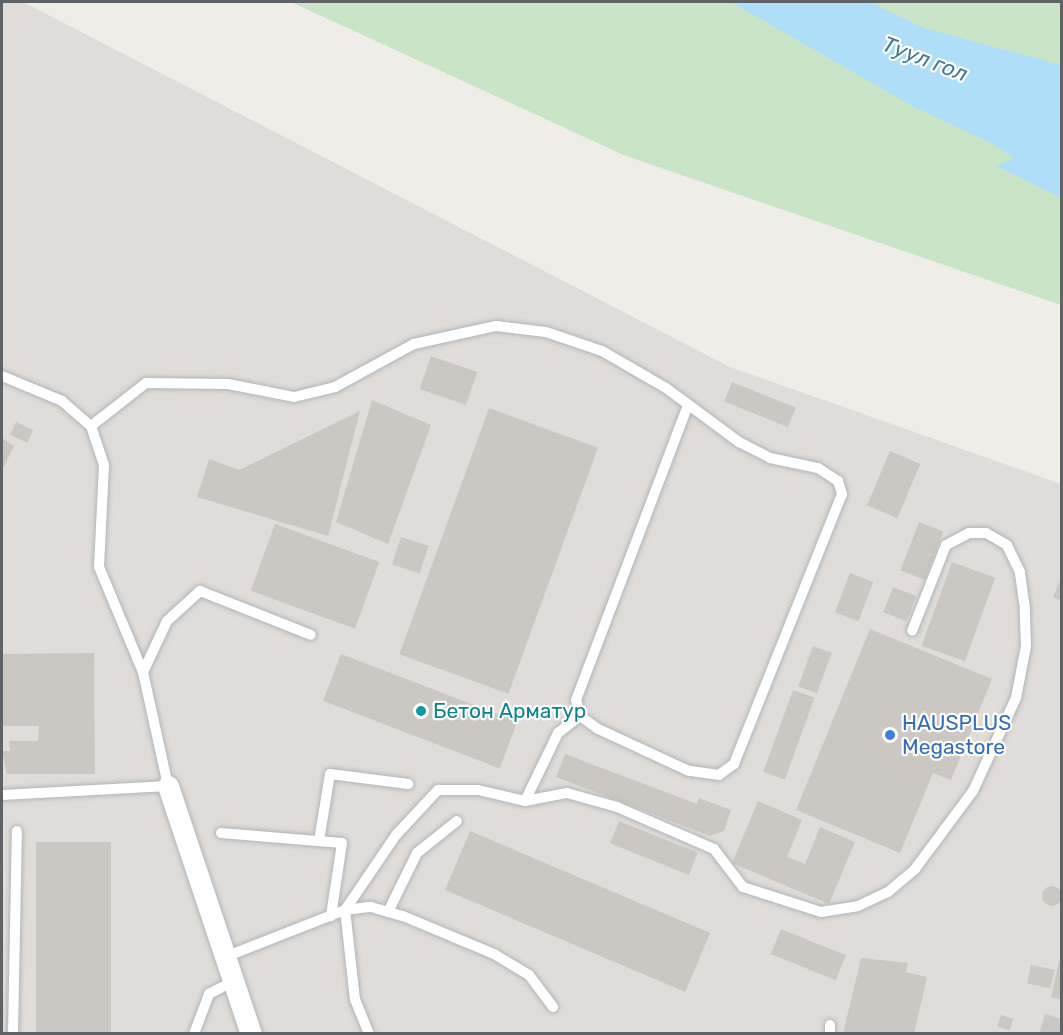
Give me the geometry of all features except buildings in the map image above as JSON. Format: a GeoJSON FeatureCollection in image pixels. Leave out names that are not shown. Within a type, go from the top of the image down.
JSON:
{"type":"FeatureCollection","features":[{"type":"Feature","properties":{"kind":"street"},"geometry":{"type":"LineString","coordinates":[[168,786],[250,1034]]}},
{"type":"Feature","properties":{"kind":"lane"},"geometry":{"type":"LineString","coordinates":[[91,426],[146,383],[228,384],[294,397],[335,387],[414,344],[496,326],[546,332],[602,351],[688,405],[739,442],[770,458],[818,468],[838,481],[842,494],[734,764],[718,775],[689,771],[580,716],[576,700],[688,405]]}},
{"type":"Feature","properties":{"kind":"lane"},"geometry":{"type":"LineString","coordinates":[[2,376],[62,401],[91,426],[104,465],[99,567],[143,672],[168,786],[2,795]]}},
{"type":"Feature","properties":{"kind":"lane"},"geometry":{"type":"LineString","coordinates":[[369,1034],[356,1000],[345,910],[396,835],[438,790],[478,790],[525,801],[567,793],[617,807],[714,849],[743,887],[821,912],[858,906],[888,892],[915,869],[974,792],[1016,698],[1026,646],[1025,609],[1020,572],[1007,544],[986,533],[969,533],[946,545],[912,631]]}},
{"type":"Feature","properties":{"kind":"lane"},"geometry":{"type":"LineString","coordinates":[[143,672],[167,621],[200,591],[311,635]]}},
{"type":"Feature","properties":{"kind":"lane"},"geometry":{"type":"LineString","coordinates":[[525,801],[558,733],[580,716]]}},
{"type":"Feature","properties":{"kind":"lane"},"geometry":{"type":"LineString","coordinates":[[319,842],[330,774],[408,784]]}},
{"type":"Feature","properties":{"kind":"lane"},"geometry":{"type":"LineString","coordinates":[[388,912],[417,853],[457,821]]}},
{"type":"Feature","properties":{"kind":"lane"},"geometry":{"type":"LineString","coordinates":[[13,1034],[17,831]]}},
{"type":"Feature","properties":{"kind":"lane"},"geometry":{"type":"LineString","coordinates":[[220,833],[342,843],[331,916]]}},
{"type":"Feature","properties":{"kind":"lane"},"geometry":{"type":"LineString","coordinates":[[225,957],[345,910],[388,912],[494,954],[529,975],[553,1007]]}},
{"type":"Feature","properties":{"kind":"lane"},"geometry":{"type":"LineString","coordinates":[[194,1034],[209,994],[233,981]]}},
{"type":"Feature","properties":{"kind":"shaded area"},"geometry":{"type":"Polygon","coordinates":[[[2,2],[23,2],[730,367],[1061,484],[1061,1033],[2,1034],[2,2]]]}},
{"type":"Feature","properties":{"kind":"green space"},"geometry":{"type":"Polygon","coordinates":[[[291,2],[1061,2],[1061,305],[626,156],[291,2]]]}},
{"type":"Feature","properties":{"kind":"water","name":"Туул гол"},"geometry":{"type":"Polygon","coordinates":[[[731,2],[869,2],[924,28],[1061,65],[1061,198],[996,166],[1014,158],[991,143],[914,107],[731,2]]]}},
{"type":"Feature","properties":{"kind":"place","name":"Бетон Арматур"},"geometry":{"type":"Point","coordinates":[421,711]}},
{"type":"Feature","properties":{"kind":"place","name":"HAUSPLUS Megastore"},"geometry":{"type":"Point","coordinates":[890,735]}}]}
